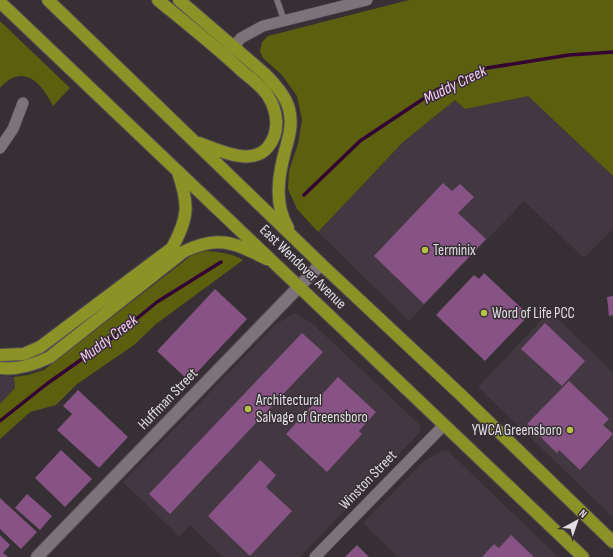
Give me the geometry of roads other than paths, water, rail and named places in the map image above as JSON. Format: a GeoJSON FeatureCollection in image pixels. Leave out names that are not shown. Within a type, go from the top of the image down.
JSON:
{"type":"FeatureCollection","features":[{"type":"Feature","properties":{"kind":"highway","name":"East Wendover Avenue"},"geometry":{"type":"LineString","coordinates":[[48,0],[321,264],[461,395],[613,542]]}},
{"type":"Feature","properties":{"kind":"highway"},"geometry":{"type":"LineString","coordinates":[[158,0],[277,87],[289,108],[291,129],[280,171],[279,198],[282,218],[293,236]]}},
{"type":"Feature","properties":{"kind":"highway"},"geometry":{"type":"LineString","coordinates":[[179,0],[229,51],[268,96],[277,118],[277,129],[271,144],[266,150],[249,156],[237,156],[194,141]]}},
{"type":"Feature","properties":{"kind":"highway","name":"East Wendover Avenue"},"geometry":{"type":"LineString","coordinates":[[0,2],[277,264],[583,557]]}},
{"type":"Feature","properties":{"kind":"highway"},"geometry":{"type":"LineString","coordinates":[[0,355],[24,354],[40,347],[172,248],[183,229],[186,218],[184,190],[178,170]]}},
{"type":"Feature","properties":{"kind":"highway"},"geometry":{"type":"LineString","coordinates":[[0,368],[22,367],[37,364],[50,357],[183,252],[197,245],[211,241],[241,246],[277,264]]}},
{"type":"Feature","properties":{"kind":"street"},"geometry":{"type":"LineString","coordinates":[[229,51],[252,31],[284,20],[367,0]]}},
{"type":"Feature","properties":{"kind":"street"},"geometry":{"type":"LineString","coordinates":[[0,148],[13,129],[23,103]]}},
{"type":"Feature","properties":{"kind":"street","name":"Huffman Street"},"geometry":{"type":"LineString","coordinates":[[37,557],[321,264]]}},
{"type":"Feature","properties":{"kind":"street","name":"Winston Street"},"geometry":{"type":"LineString","coordinates":[[315,557],[444,425]]}},
{"type":"Feature","properties":{"kind":"lane"},"geometry":{"type":"LineString","coordinates":[[277,0],[284,20]]}},
{"type":"Feature","properties":{"kind":"waterway","name":"Muddy Creek"},"geometry":{"type":"LineString","coordinates":[[304,195],[360,141],[438,89],[487,68],[569,55],[613,52]]}},
{"type":"Feature","properties":{"kind":"waterway","name":"Muddy Creek"},"geometry":{"type":"LineString","coordinates":[[0,421],[48,383],[119,333],[157,302],[221,262]]}},
{"type":"Feature","properties":{"kind":"place","name":"Terminix"},"geometry":{"type":"Point","coordinates":[425,250]}},
{"type":"Feature","properties":{"kind":"place","name":"Word of Life PCC"},"geometry":{"type":"Point","coordinates":[484,313]}},
{"type":"Feature","properties":{"kind":"place","name":"Architectural Salvage of Greensboro"},"geometry":{"type":"Point","coordinates":[248,409]}},
{"type":"Feature","properties":{"kind":"place","name":"YWCA Greensboro"},"geometry":{"type":"Point","coordinates":[570,430]}}]}
